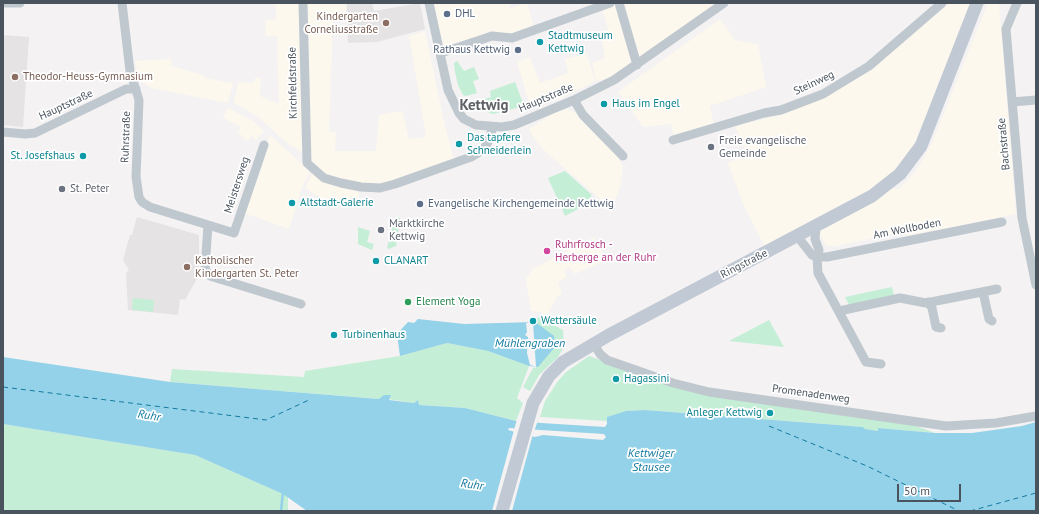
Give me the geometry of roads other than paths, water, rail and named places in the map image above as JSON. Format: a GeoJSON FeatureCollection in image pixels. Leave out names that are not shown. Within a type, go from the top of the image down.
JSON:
{"type":"FeatureCollection","features":[{"type":"Feature","properties":{"kind":"main road","name":"Ringstraße"},"geometry":{"type":"LineString","coordinates":[[502,511],[533,405],[543,386],[557,368],[570,357],[884,188],[911,162],[921,146],[977,3]]}},
{"type":"Feature","properties":{"kind":"street"},"geometry":{"type":"LineString","coordinates":[[6,3],[20,3]]}},
{"type":"Feature","properties":{"kind":"street","name":"Ruhrstraße"},"geometry":{"type":"LineString","coordinates":[[122,3],[130,71],[139,100],[136,177],[139,197],[150,207],[234,233]]}},
{"type":"Feature","properties":{"kind":"street","name":"Kirchfeldstraße"},"geometry":{"type":"LineString","coordinates":[[303,3],[307,163],[312,169],[332,181],[356,187],[380,188],[409,180],[471,157],[483,150],[488,142],[490,126]]}},
{"type":"Feature","properties":{"kind":"street"},"geometry":{"type":"LineString","coordinates":[[429,3],[448,90],[454,101],[467,114],[490,126]]}},
{"type":"Feature","properties":{"kind":"street"},"geometry":{"type":"LineString","coordinates":[[441,53],[492,36],[512,38],[610,3]]}},
{"type":"Feature","properties":{"kind":"street"},"geometry":{"type":"LineString","coordinates":[[619,3],[637,65]]}},
{"type":"Feature","properties":{"kind":"street","name":"Hauptstraße"},"geometry":{"type":"LineString","coordinates":[[490,126],[514,125],[574,100],[614,80],[724,3]]}},
{"type":"Feature","properties":{"kind":"street","name":"Steinweg"},"geometry":{"type":"LineString","coordinates":[[673,140],[764,113],[781,110],[823,94],[869,66],[942,3]]}},
{"type":"Feature","properties":{"kind":"street","name":"Bachstraße"},"geometry":{"type":"LineString","coordinates":[[1017,3],[1006,29],[1022,218],[1036,285]]}},
{"type":"Feature","properties":{"kind":"street","name":"Hauptstraße"},"geometry":{"type":"LineString","coordinates":[[3,132],[25,134],[35,133],[126,89],[136,89]]}},
{"type":"Feature","properties":{"kind":"street"},"geometry":{"type":"LineString","coordinates":[[574,100],[583,115],[623,156]]}},
{"type":"Feature","properties":{"kind":"street"},"geometry":{"type":"LineString","coordinates":[[1012,102],[1036,100]]}},
{"type":"Feature","properties":{"kind":"street","name":"Meistersweg"},"geometry":{"type":"LineString","coordinates":[[234,233],[264,145]]}},
{"type":"Feature","properties":{"kind":"street"},"geometry":{"type":"LineString","coordinates":[[822,221],[816,228],[815,239],[819,250],[817,257],[818,273],[866,362],[881,364]]}},
{"type":"Feature","properties":{"kind":"street","name":"Am Wollboden"},"geometry":{"type":"LineString","coordinates":[[817,257],[827,258],[1002,222]]}},
{"type":"Feature","properties":{"kind":"street"},"geometry":{"type":"LineString","coordinates":[[208,224],[205,269],[210,276],[302,304]]}},
{"type":"Feature","properties":{"kind":"street"},"geometry":{"type":"LineString","coordinates":[[797,236],[808,252],[817,257]]}},
{"type":"Feature","properties":{"kind":"street"},"geometry":{"type":"LineString","coordinates":[[839,311],[900,298],[928,302],[997,289]]}},
{"type":"Feature","properties":{"kind":"street"},"geometry":{"type":"LineString","coordinates":[[983,292],[989,319],[992,321]]}},
{"type":"Feature","properties":{"kind":"street"},"geometry":{"type":"LineString","coordinates":[[928,302],[932,308],[936,327],[941,328]]}},
{"type":"Feature","properties":{"kind":"street","name":"Promenadenweg"},"geometry":{"type":"LineString","coordinates":[[594,344],[600,354],[607,360],[673,383],[708,392],[946,426],[981,425],[1036,416]]}},
{"type":"Feature","properties":{"kind":"water","name":"Mühlengraben"},"geometry":{"type":"Polygon","coordinates":[[[418,319],[464,324],[535,322],[554,336],[555,347],[538,367],[529,366],[488,351],[447,343],[400,356],[397,334],[408,322],[414,323],[418,319]]]}},
{"type":"Feature","properties":{"kind":"water"},"geometry":{"type":"Polygon","coordinates":[[[3,357],[170,382],[379,399],[384,395],[391,395],[389,400],[414,403],[418,400],[419,405],[465,408],[516,421],[541,423],[605,427],[607,424],[607,417],[626,411],[645,410],[863,427],[865,429],[878,431],[878,428],[935,433],[972,433],[1022,426],[1036,422],[1036,511],[307,511],[283,494],[195,455],[3,424],[3,357]],[[509,428],[508,430],[535,437],[543,435],[603,440],[606,437],[604,434],[509,428]]]}},
{"type":"Feature","properties":{"kind":"waterway"},"geometry":{"type":"LineString","coordinates":[[281,511],[283,492]]}},
{"type":"Feature","properties":{"kind":"place","name":"DHL"},"geometry":{"type":"Point","coordinates":[447,14]}},
{"type":"Feature","properties":{"kind":"place","name":"Kindergarten Corneliusstraße"},"geometry":{"type":"Point","coordinates":[386,23]}},
{"type":"Feature","properties":{"kind":"place","name":"Stadtmuseum Kettwig"},"geometry":{"type":"Point","coordinates":[540,42]}},
{"type":"Feature","properties":{"kind":"place","name":"Rathaus Kettwig"},"geometry":{"type":"Point","coordinates":[518,50]}},
{"type":"Feature","properties":{"kind":"place","name":"Theodor-Heuss-Gymnasium"},"geometry":{"type":"Point","coordinates":[15,77]}},
{"type":"Feature","properties":{"kind":"place","name":"Haus im Engel"},"geometry":{"type":"Point","coordinates":[604,104]}},
{"type":"Feature","properties":{"kind":"place","name":"Das tapfere Schneiderlein"},"geometry":{"type":"Point","coordinates":[459,144]}},
{"type":"Feature","properties":{"kind":"place","name":"Freie evangelische Gemeinde"},"geometry":{"type":"Point","coordinates":[711,147]}},
{"type":"Feature","properties":{"kind":"place","name":"St. Josefshaus"},"geometry":{"type":"Point","coordinates":[83,156]}},
{"type":"Feature","properties":{"kind":"place","name":"St. Peter"},"geometry":{"type":"Point","coordinates":[62,189]}},
{"type":"Feature","properties":{"kind":"place","name":"Altstadt-Galerie"},"geometry":{"type":"Point","coordinates":[292,203]}},
{"type":"Feature","properties":{"kind":"place","name":"Evangelische Kirchengemeinde Kettwig"},"geometry":{"type":"Point","coordinates":[420,204]}},
{"type":"Feature","properties":{"kind":"place","name":"Marktkirche Kettwig"},"geometry":{"type":"Point","coordinates":[381,230]}},
{"type":"Feature","properties":{"kind":"place","name":"Ruhrfrosch - Herberge an der Ruhr"},"geometry":{"type":"Point","coordinates":[547,251]}},
{"type":"Feature","properties":{"kind":"place","name":"CLANART"},"geometry":{"type":"Point","coordinates":[376,261]}},
{"type":"Feature","properties":{"kind":"place","name":"Katholischer Kindergarten St. Peter"},"geometry":{"type":"Point","coordinates":[187,267]}},
{"type":"Feature","properties":{"kind":"place","name":"Element Yoga"},"geometry":{"type":"Point","coordinates":[408,302]}},
{"type":"Feature","properties":{"kind":"place","name":"Wettersäule"},"geometry":{"type":"Point","coordinates":[533,321]}},
{"type":"Feature","properties":{"kind":"place","name":"Turbinenhaus"},"geometry":{"type":"Point","coordinates":[334,335]}},
{"type":"Feature","properties":{"kind":"place","name":"Hagassini"},"geometry":{"type":"Point","coordinates":[616,379]}},
{"type":"Feature","properties":{"kind":"place","name":"Anleger Kettwig"},"geometry":{"type":"Point","coordinates":[770,413]}},
{"type":"Feature","properties":{"kind":"district","name":"Kettwig"},"geometry":{"type":"Point","coordinates":[484,106]}},
{"type":"Feature","properties":{"kind":"water label","name":"Ruhr"},"geometry":{"type":"Point","coordinates":[149,416]}},
{"type":"Feature","properties":{"kind":"water label","name":"Kettwiger Stausee"},"geometry":{"type":"Point","coordinates":[651,461]}},
{"type":"Feature","properties":{"kind":"water label","name":"Ruhr"},"geometry":{"type":"Point","coordinates":[472,485]}}]}
